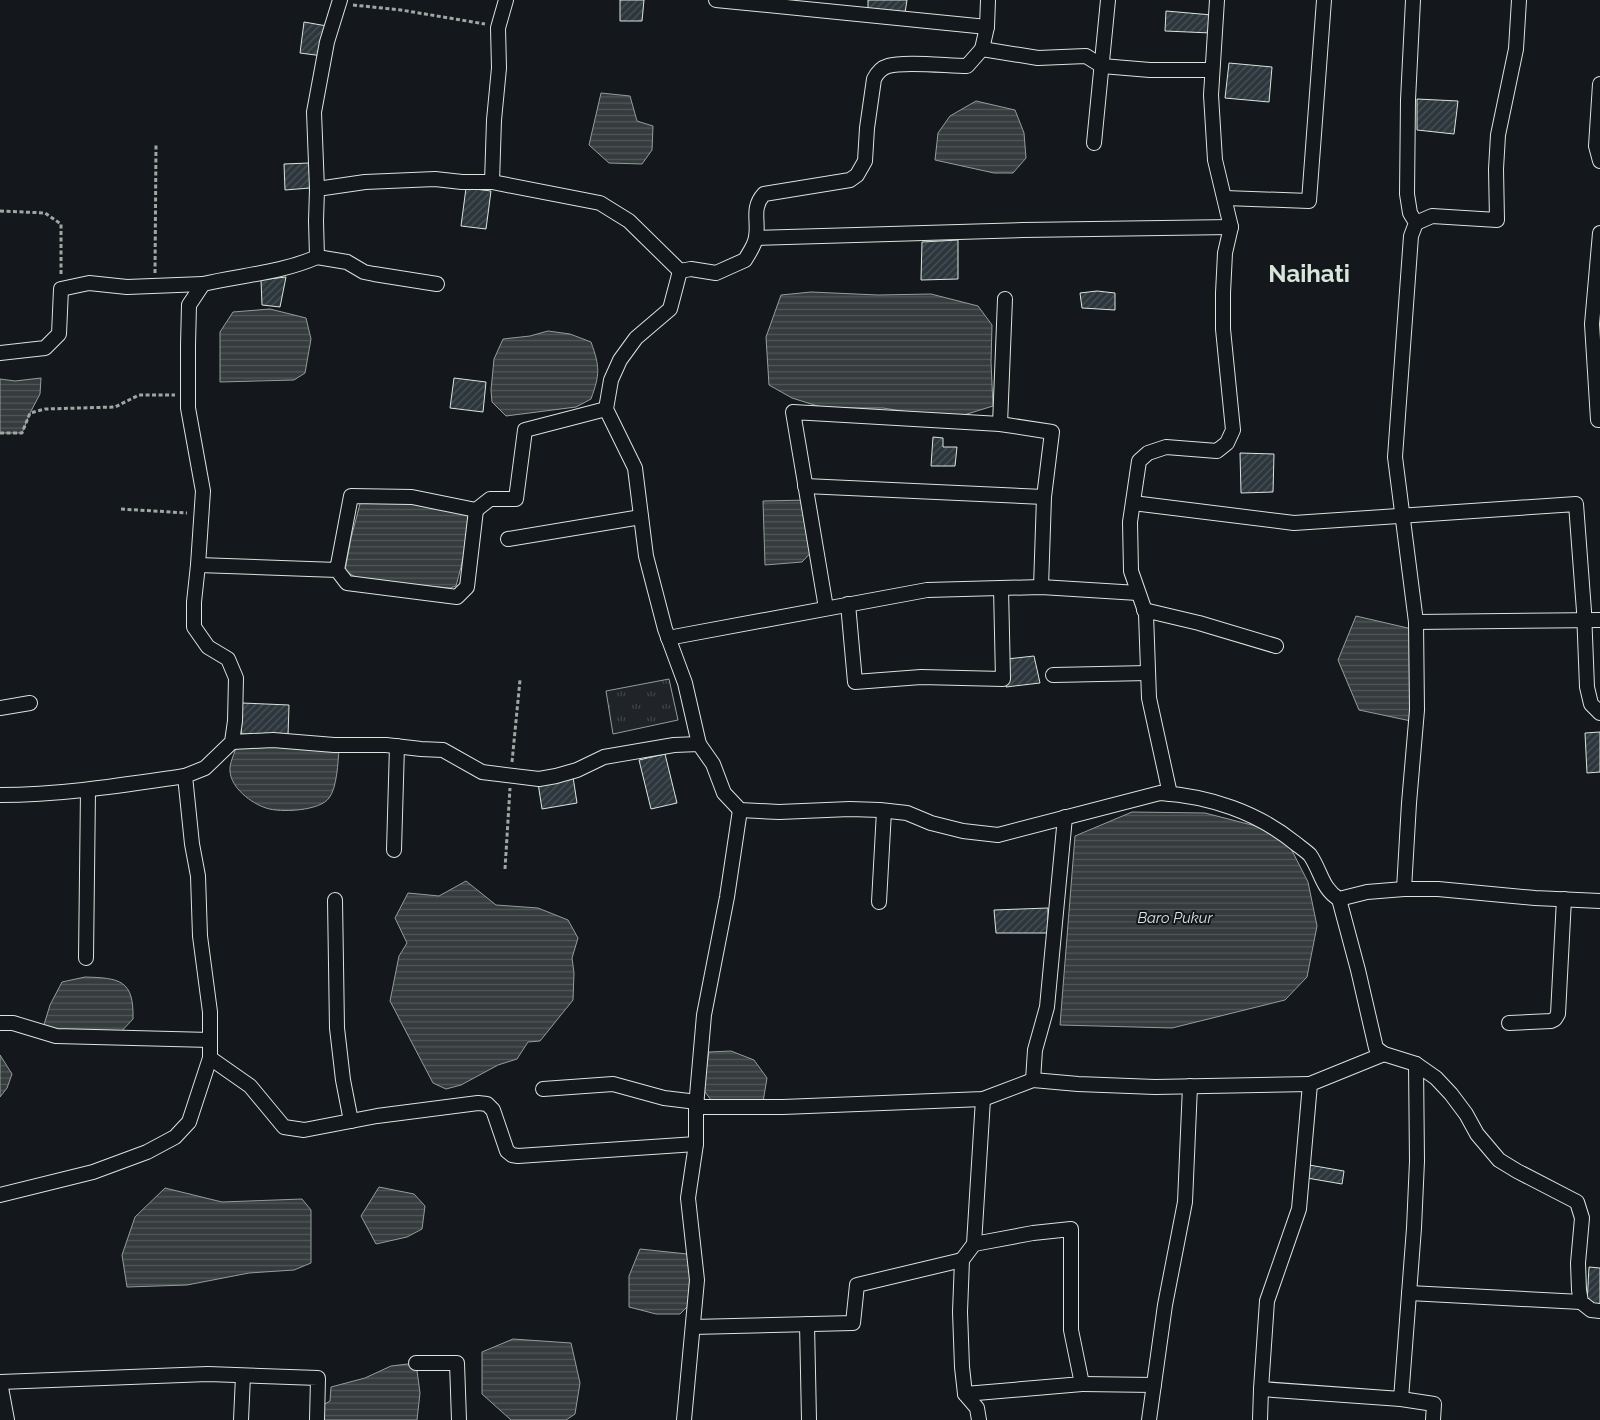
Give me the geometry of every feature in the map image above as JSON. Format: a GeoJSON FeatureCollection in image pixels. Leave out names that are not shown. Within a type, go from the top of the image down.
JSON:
{"type":"FeatureCollection","features":[{"type":"Feature","properties":{"kind":"street"},"geometry":{"type":"LineString","coordinates":[[492,182],[494,120],[499,68],[498,28],[506,0]]}},
{"type":"Feature","properties":{"kind":"street"},"geometry":{"type":"LineString","coordinates":[[716,0],[987,27]]}},
{"type":"Feature","properties":{"kind":"street"},"geometry":{"type":"LineString","coordinates":[[680,271],[691,269],[716,273],[745,260],[756,238],[756,210],[758,200],[764,194],[850,180],[857,175],[865,161],[867,128],[874,79],[877,72],[888,66],[897,65],[967,66],[982,49],[987,27],[988,0]]}},
{"type":"Feature","properties":{"kind":"street"},"geometry":{"type":"LineString","coordinates":[[1094,143],[1108,0]]}},
{"type":"Feature","properties":{"kind":"street"},"geometry":{"type":"LineString","coordinates":[[1170,794],[1148,698],[1146,614],[1131,571],[1130,522],[1139,461],[1148,452],[1166,447],[1217,451],[1227,443],[1233,430],[1223,329],[1225,253],[1232,227],[1215,160],[1211,95],[1217,0]]}},
{"type":"Feature","properties":{"kind":"street"},"geometry":{"type":"LineString","coordinates":[[1225,198],[1309,201],[1324,0]]}},
{"type":"Feature","properties":{"kind":"street"},"geometry":{"type":"LineString","coordinates":[[1413,0],[1408,100],[1407,194],[1410,213],[1416,223]]}},
{"type":"Feature","properties":{"kind":"street"},"geometry":{"type":"LineString","coordinates":[[1404,889],[1408,803],[1417,710],[1416,622],[1395,457],[1411,236],[1416,223],[1432,216],[1498,220],[1496,169],[1498,135],[1516,49],[1519,0]]}},
{"type":"Feature","properties":{"kind":"street"},"geometry":{"type":"LineString","coordinates":[[317,257],[314,112],[327,42],[340,2]]}},
{"type":"Feature","properties":{"kind":"street"},"geometry":{"type":"LineString","coordinates":[[982,49],[1038,58],[1086,56],[1102,66],[1150,70],[1212,70]]}},
{"type":"Feature","properties":{"kind":"street"},"geometry":{"type":"LineString","coordinates":[[1600,84],[1596,146],[1600,161]]}},
{"type":"Feature","properties":{"kind":"street"},"geometry":{"type":"LineString","coordinates":[[317,189],[365,182],[435,179],[462,182],[492,182],[600,203],[629,221],[680,271]]}},
{"type":"Feature","properties":{"kind":"street"},"geometry":{"type":"LineString","coordinates":[[756,238],[1023,230],[1232,227]]}},
{"type":"Feature","properties":{"kind":"street"},"geometry":{"type":"LineString","coordinates":[[1600,234],[1592,324],[1598,420],[1600,420]]}},
{"type":"Feature","properties":{"kind":"street"},"geometry":{"type":"LineString","coordinates":[[0,353],[45,348],[60,334],[61,289],[88,283],[127,287],[203,284],[269,272],[317,257],[348,262],[364,272],[437,284]]}},
{"type":"Feature","properties":{"kind":"street"},"geometry":{"type":"LineString","coordinates":[[680,271],[670,309],[636,338],[620,360],[611,380],[606,409],[635,468],[646,556],[668,638],[685,682],[699,744],[713,764],[724,793],[740,810],[779,812],[850,808],[907,813],[931,823],[963,831],[998,834],[1160,793],[1184,795],[1220,804],[1254,816],[1283,833],[1310,854],[1324,885],[1330,894],[1339,900],[1376,1048],[1384,1054],[1416,1064],[1436,1078],[1451,1094],[1466,1114],[1477,1134],[1498,1160],[1577,1202],[1582,1218],[1578,1263],[1581,1302]]}},
{"type":"Feature","properties":{"kind":"street"},"geometry":{"type":"LineString","coordinates":[[0,795],[37,795],[88,790],[184,776],[205,768],[232,742],[235,720],[236,678],[228,659],[208,647],[194,627],[194,602],[200,525],[203,513],[203,491],[188,408],[189,305],[203,284]]}},
{"type":"Feature","properties":{"kind":"street"},"geometry":{"type":"LineString","coordinates":[[1000,424],[1005,300]]}},
{"type":"Feature","properties":{"kind":"street"},"geometry":{"type":"LineString","coordinates":[[198,565],[337,570],[348,583],[458,598],[467,587],[476,510],[490,499],[516,499],[524,430],[606,409]]}},
{"type":"Feature","properties":{"kind":"street"},"geometry":{"type":"LineString","coordinates":[[826,608],[792,412],[1000,424],[1052,432],[1044,497],[1041,587]]}},
{"type":"Feature","properties":{"kind":"street"},"geometry":{"type":"LineString","coordinates":[[805,486],[1044,497]]}},
{"type":"Feature","properties":{"kind":"street"},"geometry":{"type":"LineString","coordinates":[[337,570],[351,496],[412,497],[476,510]]}},
{"type":"Feature","properties":{"kind":"street"},"geometry":{"type":"LineString","coordinates":[[1133,503],[1294,523],[1576,504],[1587,687],[1591,704],[1600,713]]}},
{"type":"Feature","properties":{"kind":"street"},"geometry":{"type":"LineString","coordinates":[[508,539],[641,517]]}},
{"type":"Feature","properties":{"kind":"street"},"geometry":{"type":"LineString","coordinates":[[668,638],[927,590],[1041,587],[1138,592]]}},
{"type":"Feature","properties":{"kind":"street"},"geometry":{"type":"LineString","coordinates":[[848,604],[856,682],[921,677],[1003,679],[1001,588]]}},
{"type":"Feature","properties":{"kind":"street"},"geometry":{"type":"LineString","coordinates":[[1144,610],[1199,623],[1276,646]]}},
{"type":"Feature","properties":{"kind":"street"},"geometry":{"type":"LineString","coordinates":[[1416,622],[1600,620]]}},
{"type":"Feature","properties":{"kind":"street"},"geometry":{"type":"LineString","coordinates":[[1053,675],[1148,673]]}},
{"type":"Feature","properties":{"kind":"street"},"geometry":{"type":"LineString","coordinates":[[0,708],[30,703]]}},
{"type":"Feature","properties":{"kind":"street"},"geometry":{"type":"LineString","coordinates":[[232,742],[273,740],[334,745],[386,744],[442,750],[482,772],[539,779],[577,770],[604,757],[674,745],[699,744]]}},
{"type":"Feature","properties":{"kind":"street"},"geometry":{"type":"LineString","coordinates":[[394,850],[397,746]]}},
{"type":"Feature","properties":{"kind":"street"},"geometry":{"type":"LineString","coordinates":[[0,1194],[93,1172],[147,1152],[175,1137],[189,1122],[210,1058],[210,1012],[200,936],[198,876],[192,844],[184,776]]}},
{"type":"Feature","properties":{"kind":"street"},"geometry":{"type":"LineString","coordinates":[[86,958],[88,790]]}},
{"type":"Feature","properties":{"kind":"street"},"geometry":{"type":"LineString","coordinates":[[684,1420],[698,1280],[688,1198],[696,1144],[704,1015],[740,810]]}},
{"type":"Feature","properties":{"kind":"street"},"geometry":{"type":"LineString","coordinates":[[879,902],[884,811]]}},
{"type":"Feature","properties":{"kind":"street"},"geometry":{"type":"LineString","coordinates":[[1033,1080],[1035,1050],[1047,1008],[1065,817]]}},
{"type":"Feature","properties":{"kind":"street"},"geometry":{"type":"LineString","coordinates":[[1339,900],[1367,892],[1404,889],[1438,889],[1600,900]]}},
{"type":"Feature","properties":{"kind":"street"},"geometry":{"type":"LineString","coordinates":[[1509,1024],[1551,1021],[1558,1014],[1564,899]]}},
{"type":"Feature","properties":{"kind":"street"},"geometry":{"type":"LineString","coordinates":[[335,900],[337,1028],[350,1121]]}},
{"type":"Feature","properties":{"kind":"street"},"geometry":{"type":"LineString","coordinates":[[0,1023],[13,1023],[56,1036],[210,1040]]}},
{"type":"Feature","properties":{"kind":"street"},"geometry":{"type":"LineString","coordinates":[[543,1089],[613,1084],[664,1098],[697,1104],[783,1107],[983,1099],[1033,1080],[1155,1087],[1310,1084],[1384,1054]]}},
{"type":"Feature","properties":{"kind":"street"},"geometry":{"type":"LineString","coordinates":[[210,1058],[250,1086],[284,1127],[304,1130],[377,1116],[478,1103],[487,1104],[493,1110],[508,1152],[512,1155],[696,1144]]}},
{"type":"Feature","properties":{"kind":"street"},"geometry":{"type":"LineString","coordinates":[[1401,1400],[1417,1161],[1416,1064]]}},
{"type":"Feature","properties":{"kind":"street"},"geometry":{"type":"LineString","coordinates":[[1260,1420],[1267,1301],[1299,1209],[1310,1084]]}},
{"type":"Feature","properties":{"kind":"street"},"geometry":{"type":"LineString","coordinates":[[1149,1420],[1165,1305],[1185,1202],[1190,1086]]}},
{"type":"Feature","properties":{"kind":"street"},"geometry":{"type":"LineString","coordinates":[[979,1420],[977,1408],[965,1394],[960,1312],[962,1260],[974,1244],[983,1099]]}},
{"type":"Feature","properties":{"kind":"street"},"geometry":{"type":"LineString","coordinates":[[974,1244],[1033,1233],[1071,1229],[1071,1330],[1082,1384]]}},
{"type":"Feature","properties":{"kind":"street"},"geometry":{"type":"LineString","coordinates":[[693,1327],[852,1323],[857,1285],[962,1260]]}},
{"type":"Feature","properties":{"kind":"street"},"geometry":{"type":"LineString","coordinates":[[1409,1293],[1581,1302],[1591,1310],[1600,1311]]}},
{"type":"Feature","properties":{"kind":"street"},"geometry":{"type":"LineString","coordinates":[[808,1324],[809,1420]]}},
{"type":"Feature","properties":{"kind":"street"},"geometry":{"type":"LineString","coordinates":[[416,1364],[457,1363],[459,1420]]}},
{"type":"Feature","properties":{"kind":"street"},"geometry":{"type":"LineString","coordinates":[[7,1420],[0,1382],[208,1374],[318,1378],[317,1420]]}},
{"type":"Feature","properties":{"kind":"street"},"geometry":{"type":"LineString","coordinates":[[241,1420],[243,1376]]}},
{"type":"Feature","properties":{"kind":"street"},"geometry":{"type":"LineString","coordinates":[[965,1394],[1082,1384],[1154,1385]]}},
{"type":"Feature","properties":{"kind":"street"},"geometry":{"type":"LineString","coordinates":[[1261,1389],[1434,1404],[1433,1420]]}},
{"type":"Feature","properties":{"kind":"path"},"geometry":{"type":"LineString","coordinates":[[340,2],[472,21],[498,28]]}},
{"type":"Feature","properties":{"kind":"path"},"geometry":{"type":"LineString","coordinates":[[155,286],[156,144]]}},
{"type":"Feature","properties":{"kind":"path"},"geometry":{"type":"LineString","coordinates":[[0,211],[45,213],[62,224],[61,289]]}},
{"type":"Feature","properties":{"kind":"path"},"geometry":{"type":"LineString","coordinates":[[0,433],[22,433],[30,413],[45,409],[115,407],[139,395],[188,395]]}},
{"type":"Feature","properties":{"kind":"path"},"geometry":{"type":"LineString","coordinates":[[121,509],[203,513]]}},
{"type":"Feature","properties":{"kind":"green space"},"geometry":{"type":"Polygon","coordinates":[[[669,679],[678,720],[613,734],[606,691],[669,679]]]}},
{"type":"Feature","properties":{"kind":"water"},"geometry":{"type":"Polygon","coordinates":[[[601,93],[630,96],[637,121],[653,126],[652,150],[642,164],[609,163],[589,145],[601,93]]]}},
{"type":"Feature","properties":{"kind":"water"},"geometry":{"type":"Polygon","coordinates":[[[976,101],[1015,110],[1024,133],[1026,158],[1013,173],[994,173],[935,160],[938,133],[950,116],[976,101]]]}},
{"type":"Feature","properties":{"kind":"water"},"geometry":{"type":"Polygon","coordinates":[[[811,292],[878,295],[931,294],[978,306],[992,325],[993,406],[964,415],[938,417],[883,408],[824,408],[792,398],[769,385],[766,337],[781,295],[811,292]]]}},
{"type":"Feature","properties":{"kind":"water"},"geometry":{"type":"Polygon","coordinates":[[[270,309],[306,318],[311,339],[305,373],[294,380],[220,382],[220,332],[233,312],[270,309]]]}},
{"type":"Feature","properties":{"kind":"water"},"geometry":{"type":"Polygon","coordinates":[[[548,331],[570,334],[591,342],[598,370],[591,399],[576,407],[506,416],[492,402],[491,390],[494,359],[503,339],[530,336],[548,331]]]}},
{"type":"Feature","properties":{"kind":"water"},"geometry":{"type":"Polygon","coordinates":[[[41,378],[40,394],[22,433],[1,433],[0,379],[15,381],[41,378]]]}},
{"type":"Feature","properties":{"kind":"water"},"geometry":{"type":"Polygon","coordinates":[[[361,500],[388,500],[468,511],[465,549],[456,586],[450,588],[361,580],[345,571],[361,500]]]}},
{"type":"Feature","properties":{"kind":"water"},"geometry":{"type":"Polygon","coordinates":[[[808,500],[816,547],[802,562],[765,565],[763,501],[808,500]]]}},
{"type":"Feature","properties":{"kind":"water"},"geometry":{"type":"Polygon","coordinates":[[[1356,616],[1412,629],[1411,721],[1359,710],[1338,660],[1356,616]]]}},
{"type":"Feature","properties":{"kind":"water"},"geometry":{"type":"Polygon","coordinates":[[[237,745],[339,749],[337,775],[332,794],[317,806],[299,810],[272,810],[260,806],[248,799],[238,789],[231,777],[230,765],[237,745]]]}},
{"type":"Feature","properties":{"kind":"water","name":"Baro Pukur"},"geometry":{"type":"Polygon","coordinates":[[[1132,812],[1205,813],[1283,833],[1308,882],[1317,926],[1307,977],[1285,1000],[1172,1028],[1060,1025],[1075,836],[1132,812]]]}},
{"type":"Feature","properties":{"kind":"water"},"geometry":{"type":"Polygon","coordinates":[[[466,881],[496,905],[538,908],[568,920],[578,938],[572,958],[574,973],[573,1000],[540,1041],[528,1042],[517,1059],[498,1065],[461,1085],[446,1089],[433,1083],[390,1001],[399,956],[407,943],[395,918],[408,893],[439,896],[466,881]]]}},
{"type":"Feature","properties":{"kind":"water"},"geometry":{"type":"Polygon","coordinates":[[[85,977],[116,980],[127,989],[131,996],[133,1019],[118,1035],[43,1028],[50,1005],[62,982],[85,977]]]}},
{"type":"Feature","properties":{"kind":"water"},"geometry":{"type":"Polygon","coordinates":[[[731,1051],[754,1060],[767,1078],[763,1102],[711,1100],[703,1089],[709,1052],[731,1051]]]}},
{"type":"Feature","properties":{"kind":"water"},"geometry":{"type":"Polygon","coordinates":[[[0,1055],[12,1074],[7,1088],[0,1097],[0,1055]]]}},
{"type":"Feature","properties":{"kind":"water"},"geometry":{"type":"Polygon","coordinates":[[[379,1187],[414,1194],[425,1206],[422,1229],[407,1237],[376,1244],[361,1216],[379,1187]]]}},
{"type":"Feature","properties":{"kind":"water"},"geometry":{"type":"Polygon","coordinates":[[[165,1188],[222,1202],[302,1199],[311,1210],[311,1263],[294,1270],[249,1273],[187,1285],[127,1287],[122,1255],[135,1217],[165,1188]]]}},
{"type":"Feature","properties":{"kind":"water"},"geometry":{"type":"Polygon","coordinates":[[[640,1249],[687,1254],[697,1280],[692,1302],[680,1314],[656,1314],[629,1307],[629,1276],[640,1249]]]}},
{"type":"Feature","properties":{"kind":"water"},"geometry":{"type":"Polygon","coordinates":[[[513,1339],[571,1343],[580,1383],[575,1414],[566,1420],[511,1420],[482,1394],[482,1352],[513,1339]]]}},
{"type":"Feature","properties":{"kind":"water"},"geometry":{"type":"Polygon","coordinates":[[[416,1363],[420,1393],[417,1420],[322,1420],[323,1405],[330,1401],[331,1387],[365,1378],[391,1366],[416,1363]]]}},
{"type":"Feature","properties":{"kind":"building"},"geometry":{"type":"Polygon","coordinates":[[[620,0],[644,0],[642,21],[620,21],[620,0]]]}},
{"type":"Feature","properties":{"kind":"building"},"geometry":{"type":"Polygon","coordinates":[[[868,0],[907,0],[905,13],[868,9],[868,0]]]}},
{"type":"Feature","properties":{"kind":"building"},"geometry":{"type":"Polygon","coordinates":[[[1166,11],[1212,15],[1211,33],[1165,31],[1166,11]]]}},
{"type":"Feature","properties":{"kind":"building"},"geometry":{"type":"Polygon","coordinates":[[[304,22],[327,26],[323,56],[300,53],[304,22]]]}},
{"type":"Feature","properties":{"kind":"building"},"geometry":{"type":"Polygon","coordinates":[[[1229,63],[1272,67],[1269,102],[1225,98],[1229,63]]]}},
{"type":"Feature","properties":{"kind":"building"},"geometry":{"type":"Polygon","coordinates":[[[1417,99],[1458,101],[1454,134],[1417,130],[1417,99]]]}},
{"type":"Feature","properties":{"kind":"building"},"geometry":{"type":"Polygon","coordinates":[[[309,163],[310,188],[285,190],[284,164],[309,163]]]}},
{"type":"Feature","properties":{"kind":"building"},"geometry":{"type":"Polygon","coordinates":[[[466,188],[491,191],[486,229],[461,226],[466,188]]]}},
{"type":"Feature","properties":{"kind":"building"},"geometry":{"type":"Polygon","coordinates":[[[958,240],[958,279],[921,280],[922,242],[958,240]]]}},
{"type":"Feature","properties":{"kind":"building"},"geometry":{"type":"Polygon","coordinates":[[[286,277],[280,307],[262,305],[261,280],[286,277]]]}},
{"type":"Feature","properties":{"kind":"building"},"geometry":{"type":"Polygon","coordinates":[[[1097,291],[1115,293],[1115,310],[1082,308],[1080,293],[1097,291]]]}},
{"type":"Feature","properties":{"kind":"building"},"geometry":{"type":"Polygon","coordinates":[[[454,378],[486,382],[483,412],[450,408],[454,378]]]}},
{"type":"Feature","properties":{"kind":"building"},"geometry":{"type":"Polygon","coordinates":[[[933,437],[943,438],[943,447],[957,447],[955,466],[931,466],[933,437]]]}},
{"type":"Feature","properties":{"kind":"building"},"geometry":{"type":"Polygon","coordinates":[[[1240,453],[1274,454],[1273,492],[1241,493],[1240,453]]]}},
{"type":"Feature","properties":{"kind":"building"},"geometry":{"type":"Polygon","coordinates":[[[1034,656],[1040,683],[1006,687],[1007,659],[1034,656]]]}},
{"type":"Feature","properties":{"kind":"building"},"geometry":{"type":"Polygon","coordinates":[[[242,703],[289,705],[288,736],[241,734],[242,703]]]}},
{"type":"Feature","properties":{"kind":"building"},"geometry":{"type":"Polygon","coordinates":[[[1600,732],[1600,772],[1587,773],[1585,733],[1600,732]]]}},
{"type":"Feature","properties":{"kind":"building"},"geometry":{"type":"Polygon","coordinates":[[[665,754],[677,803],[651,809],[639,760],[665,754]]]}},
{"type":"Feature","properties":{"kind":"building"},"geometry":{"type":"Polygon","coordinates":[[[573,777],[577,803],[542,809],[538,783],[573,777]]]}},
{"type":"Feature","properties":{"kind":"building"},"geometry":{"type":"Polygon","coordinates":[[[1048,908],[1048,933],[996,933],[994,910],[1048,908]]]}},
{"type":"Feature","properties":{"kind":"building"},"geometry":{"type":"Polygon","coordinates":[[[1309,1165],[1344,1171],[1342,1184],[1307,1178],[1309,1165]]]}},
{"type":"Feature","properties":{"kind":"building"},"geometry":{"type":"Polygon","coordinates":[[[1589,1267],[1600,1268],[1600,1305],[1587,1304],[1589,1267]]]}},
{"type":"Feature","properties":{"kind":"district","name":"Naihati"},"geometry":{"type":"Point","coordinates":[1309,274]}}]}
